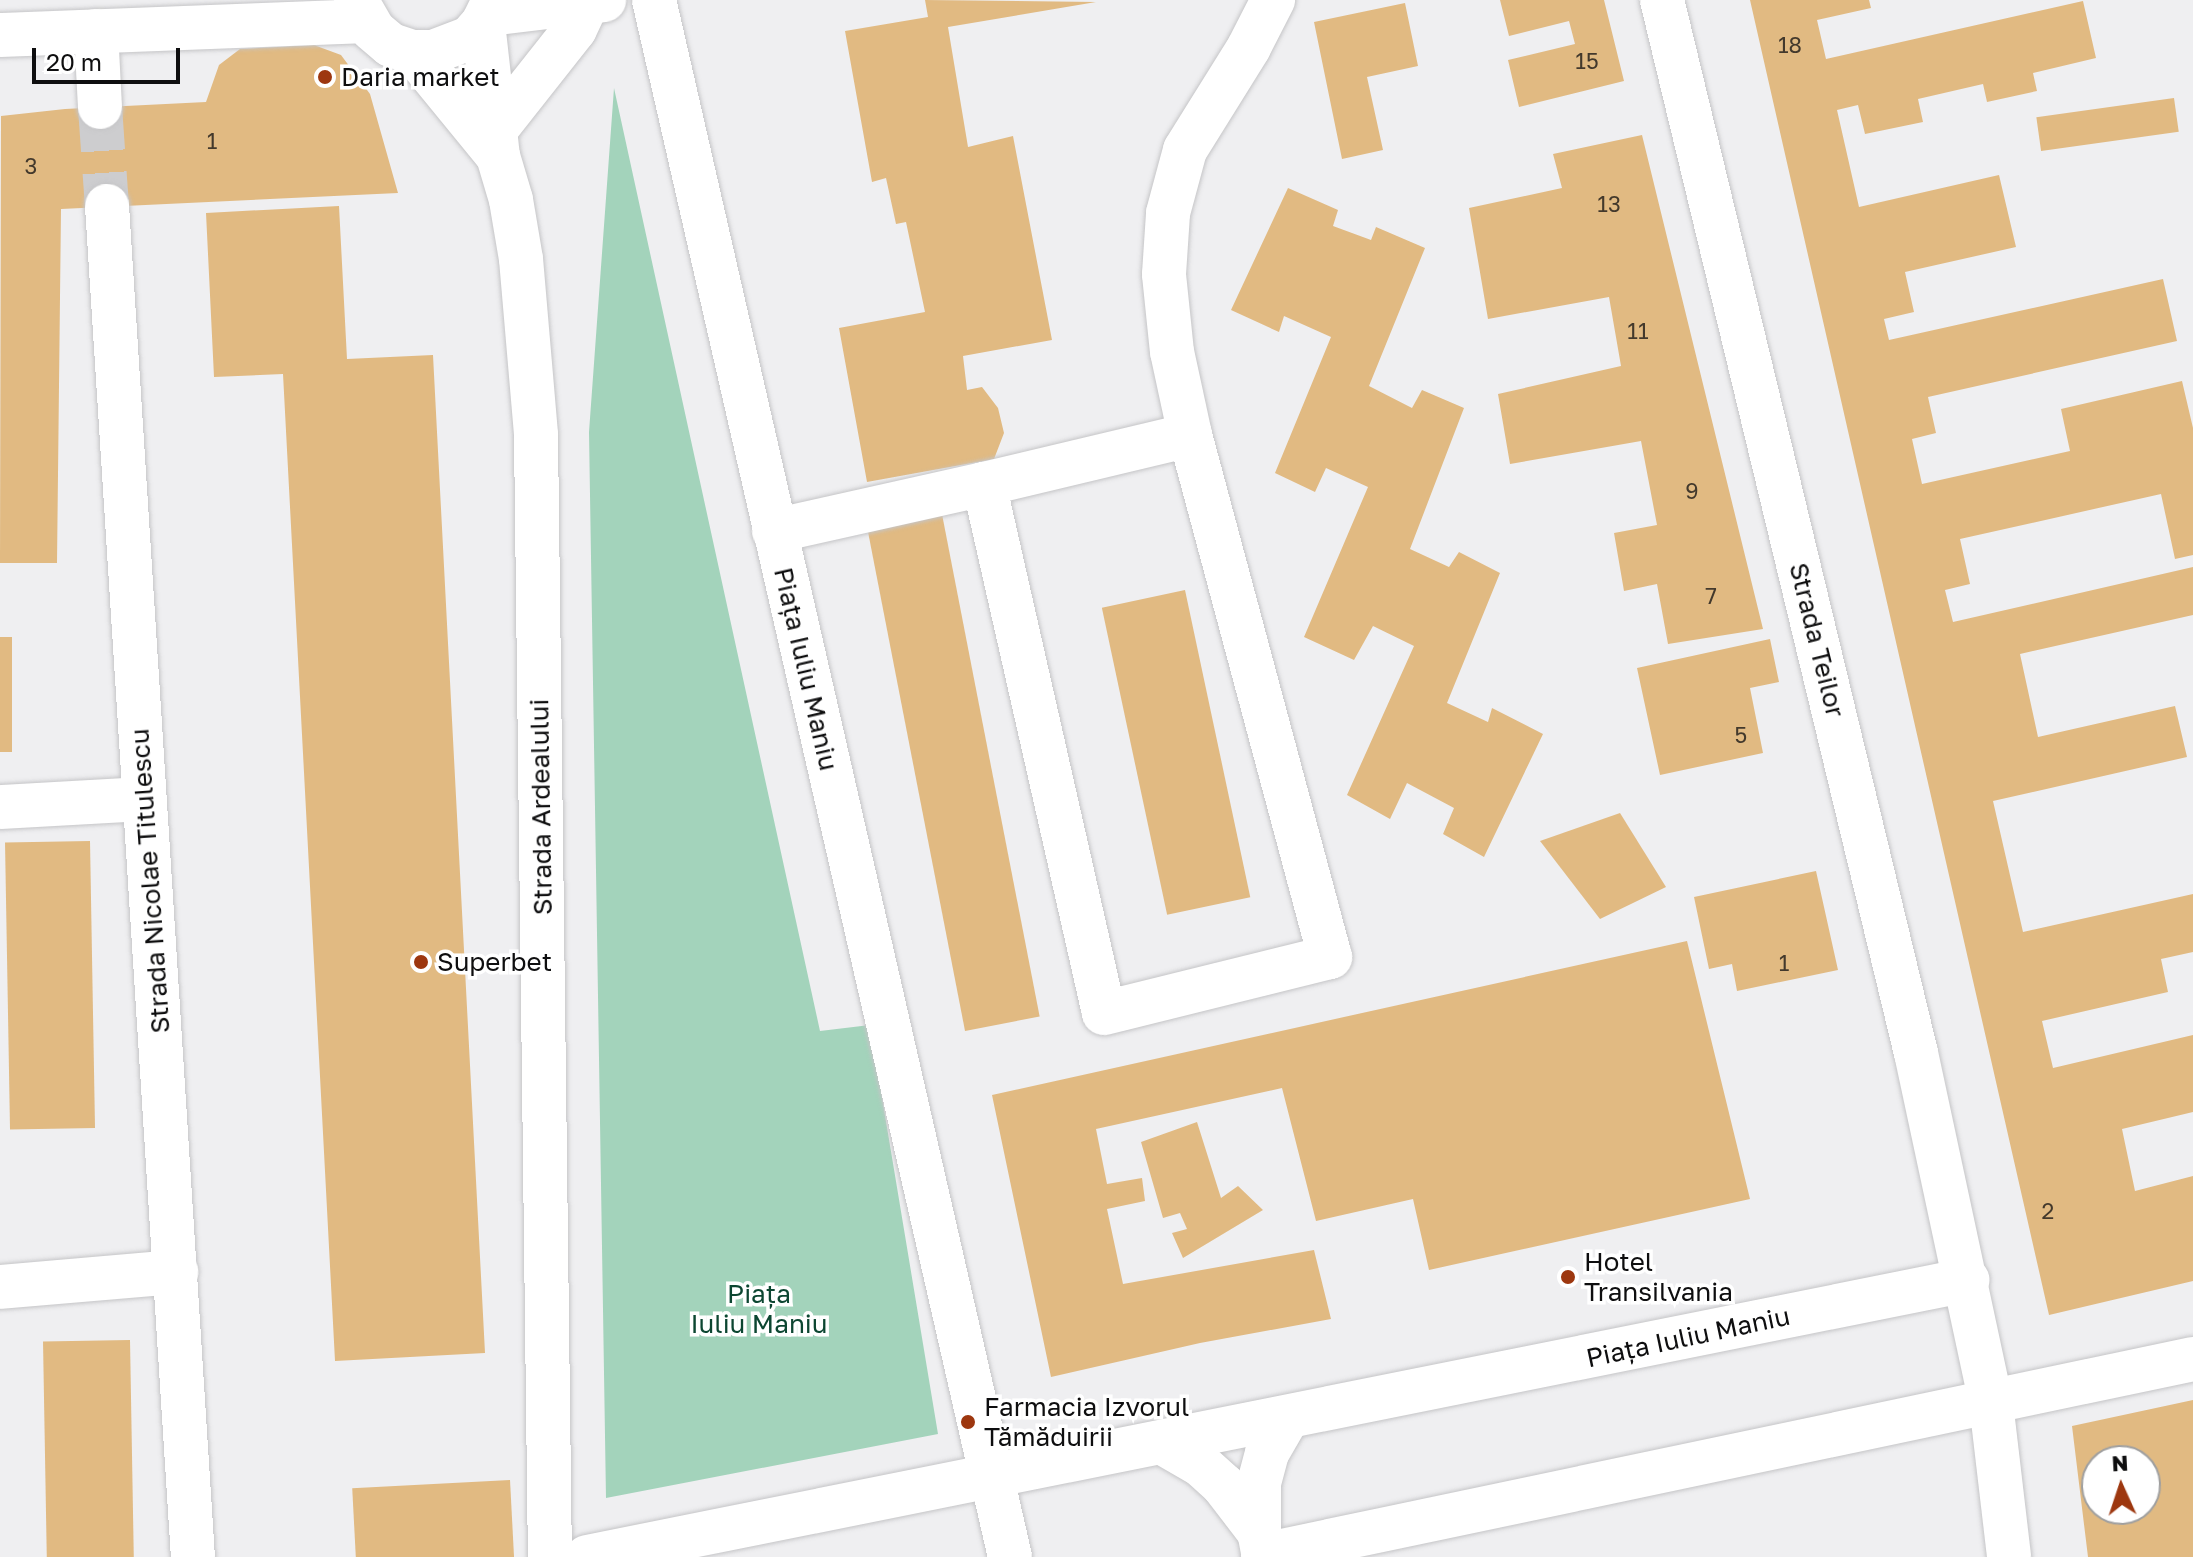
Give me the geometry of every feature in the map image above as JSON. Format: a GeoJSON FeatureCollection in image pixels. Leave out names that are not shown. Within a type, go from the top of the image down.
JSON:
{"type":"FeatureCollection","features":[{"type":"Feature","properties":{"kind":"street","name":"Piața Iuliu Maniu"},"geometry":{"type":"LineString","coordinates":[[654,0],[989,1479],[1010,1557]]}},
{"type":"Feature","properties":{"kind":"street"},"geometry":{"type":"LineString","coordinates":[[984,484],[1104,1013],[1330,957],[1190,435],[1172,352],[1164,274],[1168,213],[1185,150],[1249,47],[1273,0]]}},
{"type":"Feature","properties":{"kind":"street","name":"Strada Teilor"},"geometry":{"type":"LineString","coordinates":[[1662,0],[1913,1038],[1967,1280]]}},
{"type":"Feature","properties":{"kind":"street"},"geometry":{"type":"LineString","coordinates":[[0,35],[96,31],[361,10],[391,45],[413,52],[433,52],[470,38],[489,13],[596,2]]}},
{"type":"Feature","properties":{"kind":"street"},"geometry":{"type":"LineString","coordinates":[[497,142],[596,2]]}},
{"type":"Feature","properties":{"kind":"street","name":"Strada Ardealului"},"geometry":{"type":"LineString","coordinates":[[489,13],[497,142],[521,259],[536,435],[550,1557]]}},
{"type":"Feature","properties":{"kind":"street"},"geometry":{"type":"LineString","coordinates":[[96,31],[100,107]]}},
{"type":"Feature","properties":{"kind":"street","name":"Strada Ardealului"},"geometry":{"type":"LineString","coordinates":[[413,52],[474,122],[497,142]]}},
{"type":"Feature","properties":{"kind":"street","name":"Strada Nicolae Titulescu"},"geometry":{"type":"LineString","coordinates":[[107,206],[193,1557]]}},
{"type":"Feature","properties":{"kind":"street"},"geometry":{"type":"LineString","coordinates":[[774,531],[1190,435]]}},
{"type":"Feature","properties":{"kind":"street"},"geometry":{"type":"LineString","coordinates":[[0,807],[144,799]]}},
{"type":"Feature","properties":{"kind":"street"},"geometry":{"type":"LineString","coordinates":[[0,1287],[176,1272]]}},
{"type":"Feature","properties":{"kind":"street","name":"Piața Iuliu Maniu"},"geometry":{"type":"LineString","coordinates":[[587,1557],[989,1479],[1967,1280]]}},
{"type":"Feature","properties":{"kind":"street"},"geometry":{"type":"LineString","coordinates":[[1967,1280],[1991,1403],[2007,1557]]}},
{"type":"Feature","properties":{"kind":"street"},"geometry":{"type":"LineString","coordinates":[[1262,1548],[1991,1403],[2193,1359]]}},
{"type":"Feature","properties":{"kind":"street"},"geometry":{"type":"LineString","coordinates":[[1262,1548],[1259,1483],[1267,1453],[1287,1419]]}},
{"type":"Feature","properties":{"kind":"street"},"geometry":{"type":"LineString","coordinates":[[1163,1443],[1201,1465],[1223,1485],[1262,1548]]}},
{"type":"Feature","properties":{"kind":"green space","name":"Piața Iuliu Maniu"},"geometry":{"type":"Polygon","coordinates":[[[614,88],[820,1031],[870,1025],[938,1434],[606,1498],[589,432],[614,88]]]}},
{"type":"Feature","properties":{"kind":"building"},"geometry":{"type":"Polygon","coordinates":[[[925,0],[1096,2],[948,27],[968,147],[1013,136],[1052,340],[963,356],[967,390],[982,387],[998,408],[1004,433],[994,459],[867,482],[839,328],[925,312],[906,222],[896,224],[886,178],[872,182],[845,31],[928,17],[925,0]]]}},
{"type":"Feature","properties":{"kind":"building"},"geometry":{"type":"Polygon","coordinates":[[[1500,0],[1604,0],[1624,81],[1519,107],[1508,60],[1575,44],[1569,21],[1509,36],[1500,0]]]}},
{"type":"Feature","properties":{"kind":"building"},"geometry":{"type":"Polygon","coordinates":[[[1750,0],[1869,0],[1871,8],[1817,20],[1826,59],[2083,1],[2096,58],[2033,73],[2037,91],[1987,102],[1983,84],[1918,99],[1923,122],[1865,134],[1858,105],[1837,110],[1859,207],[1999,175],[2016,247],[1905,272],[1914,312],[1884,319],[1889,340],[2163,279],[2177,341],[1928,397],[1936,433],[1912,439],[1922,484],[2070,451],[2061,409],[2182,381],[2193,428],[2193,555],[2175,559],[2161,494],[1960,539],[1970,584],[1945,590],[1953,622],[2193,567],[2193,615],[2020,654],[2038,737],[2175,706],[2187,757],[1993,801],[2023,932],[2193,894],[2193,952],[2161,959],[2168,992],[2042,1021],[2053,1068],[2193,1035],[2193,1112],[2122,1129],[2135,1191],[2193,1176],[2193,1281],[2049,1315],[1750,0]]]}},
{"type":"Feature","properties":{"kind":"building"},"geometry":{"type":"Polygon","coordinates":[[[1405,3],[1418,66],[1367,77],[1383,150],[1342,159],[1314,22],[1405,3]]]}},
{"type":"Feature","properties":{"kind":"building"},"geometry":{"type":"Polygon","coordinates":[[[314,45],[341,55],[370,94],[398,193],[61,209],[57,563],[0,563],[1,116],[65,109],[206,102],[219,65],[240,49],[314,45]]]}},
{"type":"Feature","properties":{"kind":"building"},"geometry":{"type":"Polygon","coordinates":[[[2174,98],[2179,132],[2041,151],[2036,117],[2174,98]]]}},
{"type":"Feature","properties":{"kind":"building"},"geometry":{"type":"Polygon","coordinates":[[[1642,135],[1763,629],[1668,644],[1657,584],[1624,591],[1614,533],[1657,525],[1641,441],[1510,464],[1498,394],[1621,366],[1609,297],[1488,319],[1469,208],[1562,188],[1553,154],[1642,135]]]}},
{"type":"Feature","properties":{"kind":"building"},"geometry":{"type":"Polygon","coordinates":[[[1288,188],[1338,210],[1333,226],[1371,240],[1376,227],[1425,248],[1369,386],[1412,408],[1422,390],[1464,408],[1410,549],[1449,567],[1459,552],[1500,573],[1447,703],[1488,722],[1492,708],[1543,734],[1484,857],[1443,834],[1454,808],[1407,783],[1390,819],[1347,795],[1414,646],[1373,626],[1354,660],[1304,637],[1368,487],[1326,468],[1315,492],[1275,473],[1331,337],[1284,316],[1279,332],[1231,310],[1288,188]]]}},
{"type":"Feature","properties":{"kind":"building"},"geometry":{"type":"Polygon","coordinates":[[[339,206],[347,359],[433,355],[485,1353],[335,1361],[283,374],[214,377],[206,213],[339,206]]]}},
{"type":"Feature","properties":{"kind":"building"},"geometry":{"type":"Polygon","coordinates":[[[941,509],[1040,1017],[965,1031],[866,524],[941,509]]]}},
{"type":"Feature","properties":{"kind":"building"},"geometry":{"type":"Polygon","coordinates":[[[1185,590],[1250,897],[1167,915],[1102,608],[1185,590]]]}},
{"type":"Feature","properties":{"kind":"building"},"geometry":{"type":"Polygon","coordinates":[[[0,637],[12,637],[12,752],[0,752],[0,637]]]}},
{"type":"Feature","properties":{"kind":"building"},"geometry":{"type":"Polygon","coordinates":[[[1770,639],[1779,682],[1750,688],[1763,753],[1660,775],[1637,668],[1770,639]]]}},
{"type":"Feature","properties":{"kind":"building"},"geometry":{"type":"Polygon","coordinates":[[[1620,813],[1666,887],[1600,919],[1540,841],[1620,813]]]}},
{"type":"Feature","properties":{"kind":"building"},"geometry":{"type":"Polygon","coordinates":[[[90,841],[95,1128],[10,1129],[5,842],[90,841]]]}},
{"type":"Feature","properties":{"kind":"building"},"geometry":{"type":"Polygon","coordinates":[[[1816,871],[1838,970],[1737,991],[1732,964],[1709,969],[1694,897],[1816,871]]]}},
{"type":"Feature","properties":{"kind":"building"},"geometry":{"type":"Polygon","coordinates":[[[1687,941],[1750,1199],[1429,1270],[1413,1199],[1316,1221],[1282,1088],[1096,1129],[1107,1184],[1142,1178],[1145,1201],[1107,1209],[1123,1284],[1314,1250],[1331,1319],[1200,1343],[1051,1377],[992,1095],[1687,941]]]}},
{"type":"Feature","properties":{"kind":"building"},"geometry":{"type":"Polygon","coordinates":[[[1197,1122],[1221,1198],[1238,1186],[1263,1210],[1183,1258],[1172,1233],[1187,1229],[1180,1213],[1163,1218],[1141,1142],[1197,1122]]]}},
{"type":"Feature","properties":{"kind":"building"},"geometry":{"type":"Polygon","coordinates":[[[130,1340],[134,1557],[47,1557],[43,1342],[130,1340]]]}},
{"type":"Feature","properties":{"kind":"building"},"geometry":{"type":"Polygon","coordinates":[[[2193,1400],[2193,1557],[2088,1557],[2084,1525],[2161,1525],[2161,1445],[2081,1445],[2081,1500],[2072,1426],[2193,1400]]]}},
{"type":"Feature","properties":{"kind":"building"},"geometry":{"type":"Polygon","coordinates":[[[510,1480],[514,1557],[356,1557],[352,1488],[510,1480]]]}},
{"type":"Feature","properties":{"kind":"tunnel"},"geometry":{"type":"LineString","coordinates":[[100,107],[107,206]]}},
{"type":"Feature","properties":{"kind":"place","name":"Daria market"},"geometry":{"type":"Point","coordinates":[325,77]}},
{"type":"Feature","properties":{"kind":"place","name":"Superbet"},"geometry":{"type":"Point","coordinates":[421,962]}},
{"type":"Feature","properties":{"kind":"place","name":"Hotel Transilvania"},"geometry":{"type":"Point","coordinates":[1568,1277]}},
{"type":"Feature","properties":{"kind":"place","name":"Farmacia Izvorul Tămăduirii"},"geometry":{"type":"Point","coordinates":[968,1422]}}]}
